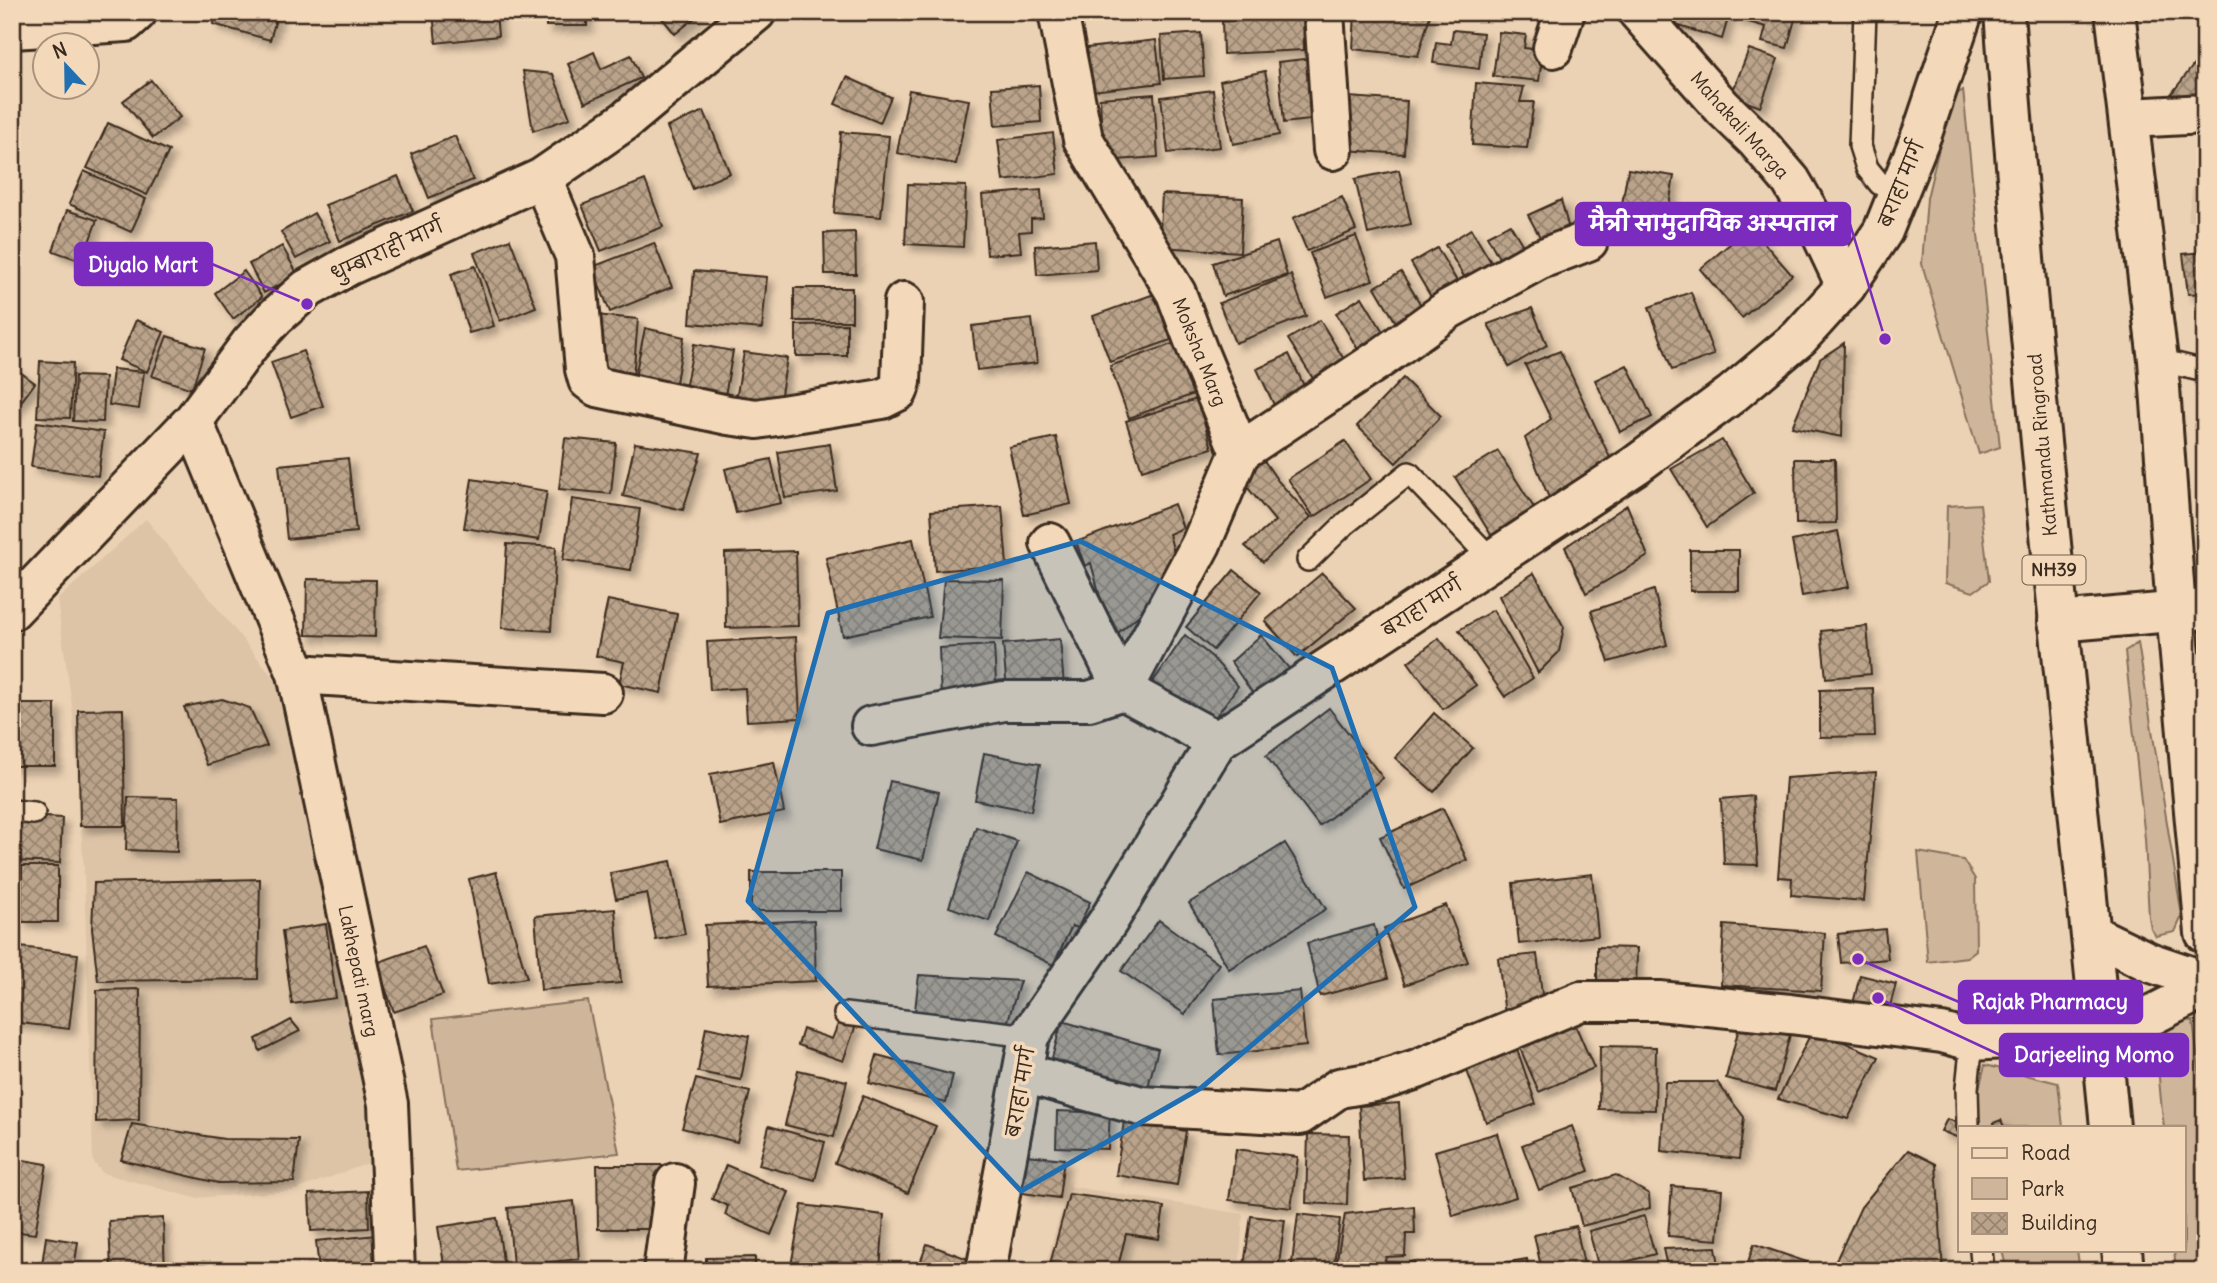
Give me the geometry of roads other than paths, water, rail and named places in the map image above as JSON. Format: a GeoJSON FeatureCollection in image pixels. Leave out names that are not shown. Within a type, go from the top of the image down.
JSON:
{"type":"FeatureCollection","features":[{"type":"Feature","properties":{"kind":"main road"},"geometry":{"type":"LineString","coordinates":[[12,29],[126,22],[137,12]]}},
{"type":"Feature","properties":{"kind":"main road","name":"धुम्बाराही मार्ग"},"geometry":{"type":"LineString","coordinates":[[12,610],[193,421],[250,344],[307,289],[348,266],[542,178],[625,121],[756,12]]}},
{"type":"Feature","properties":{"kind":"main road","name":"Moksha Marg"},"geometry":{"type":"LineString","coordinates":[[1058,12],[1083,139],[1176,293],[1240,452]]}},
{"type":"Feature","properties":{"kind":"main road"},"geometry":{"type":"LineString","coordinates":[[1324,12],[1333,150]]}},
{"type":"Feature","properties":{"kind":"main road"},"geometry":{"type":"LineString","coordinates":[[1553,48],[1565,12]]}},
{"type":"Feature","properties":{"kind":"main road","name":"Mahakali Marga"},"geometry":{"type":"LineString","coordinates":[[1638,12],[1723,108],[1755,138],[1791,181],[1819,229],[1846,286]]}},
{"type":"Feature","properties":{"kind":"main road","name":"बराहा मार्ग"},"geometry":{"type":"LineString","coordinates":[[986,1271],[1029,1036],[1110,920],[1217,741],[1636,465],[1731,396],[1799,338],[1846,286],[1883,231],[1923,131],[1962,12]]}},
{"type":"Feature","properties":{"kind":"main road","name":"Kathmandu Ringroad"},"geometry":{"type":"LineString","coordinates":[[2004,12],[2013,143],[2058,622],[2093,935],[2110,1126]]}},
{"type":"Feature","properties":{"kind":"main road"},"geometry":{"type":"LineString","coordinates":[[2115,12],[2190,610],[2205,933]]}},
{"type":"Feature","properties":{"kind":"main road"},"geometry":{"type":"LineString","coordinates":[[2129,118],[2205,114]]}},
{"type":"Feature","properties":{"kind":"main road"},"geometry":{"type":"LineString","coordinates":[[542,178],[575,256],[585,369],[588,380],[597,387],[757,419],[883,399],[898,391],[901,382],[904,302]]}},
{"type":"Feature","properties":{"kind":"main road"},"geometry":{"type":"LineString","coordinates":[[871,726],[1004,701],[1089,701],[1123,690],[1201,544],[1240,452],[1449,309],[1538,260],[1588,241]]}},
{"type":"Feature","properties":{"kind":"main road","name":"Lakhepati marg"},"geometry":{"type":"LineString","coordinates":[[193,421],[297,674],[388,1104],[396,1271]]}},
{"type":"Feature","properties":{"kind":"main road"},"geometry":{"type":"LineString","coordinates":[[1049,543],[1123,690],[1217,741]]}},
{"type":"Feature","properties":{"kind":"main road"},"geometry":{"type":"LineString","coordinates":[[2058,622],[2190,610]]}},
{"type":"Feature","properties":{"kind":"main road"},"geometry":{"type":"LineString","coordinates":[[297,674],[603,693]]}},
{"type":"Feature","properties":{"kind":"main road"},"geometry":{"type":"LineString","coordinates":[[2093,935],[2149,962],[2205,981]]}},
{"type":"Feature","properties":{"kind":"main road"},"geometry":{"type":"LineString","coordinates":[[1024,1073],[1141,1106],[1300,1115],[1339,1088],[1380,1081],[1417,1069],[1581,1001],[1659,1001],[1790,1014],[1942,1032],[1972,1041],[2101,1033],[2152,1015],[2205,988]]}},
{"type":"Feature","properties":{"kind":"main road"},"geometry":{"type":"LineString","coordinates":[[663,1271],[675,1182]]}},
{"type":"Feature","properties":{"kind":"main road"},"geometry":{"type":"LineString","coordinates":[[2122,1252],[2124,1271]]}},
{"type":"Feature","properties":{"kind":"lane"},"geometry":{"type":"LineString","coordinates":[[1865,12],[1860,146],[1867,168],[1880,184],[1898,192]]}},
{"type":"Feature","properties":{"kind":"lane"},"geometry":{"type":"LineString","coordinates":[[2158,360],[2205,371]]}},
{"type":"Feature","properties":{"kind":"lane"},"geometry":{"type":"LineString","coordinates":[[1308,560],[1346,524],[1409,473],[1493,561]]}},
{"type":"Feature","properties":{"kind":"lane"},"geometry":{"type":"LineString","coordinates":[[12,811],[34,813]]}},
{"type":"Feature","properties":{"kind":"lane"},"geometry":{"type":"LineString","coordinates":[[845,1014],[1029,1036]]}},
{"type":"Feature","properties":{"kind":"lane"},"geometry":{"type":"LineString","coordinates":[[1968,1126],[1967,1088],[1972,1041]]}},
{"type":"Feature","properties":{"kind":"lane"},"geometry":{"type":"LineString","coordinates":[[1981,1252],[1983,1271]]}},
{"type":"Feature","properties":{"kind":"place","name":"Diyalo Mart"},"geometry":{"type":"Point","coordinates":[307,304]}},
{"type":"Feature","properties":{"kind":"place","name":"मैत्री सामुदायिक अस्पताल"},"geometry":{"type":"Point","coordinates":[1885,339]}},
{"type":"Feature","properties":{"kind":"place","name":"Rajak Pharmacy"},"geometry":{"type":"Point","coordinates":[1858,959]}},
{"type":"Feature","properties":{"kind":"place","name":"Darjeeling Momo"},"geometry":{"type":"Point","coordinates":[1878,998]}}]}
